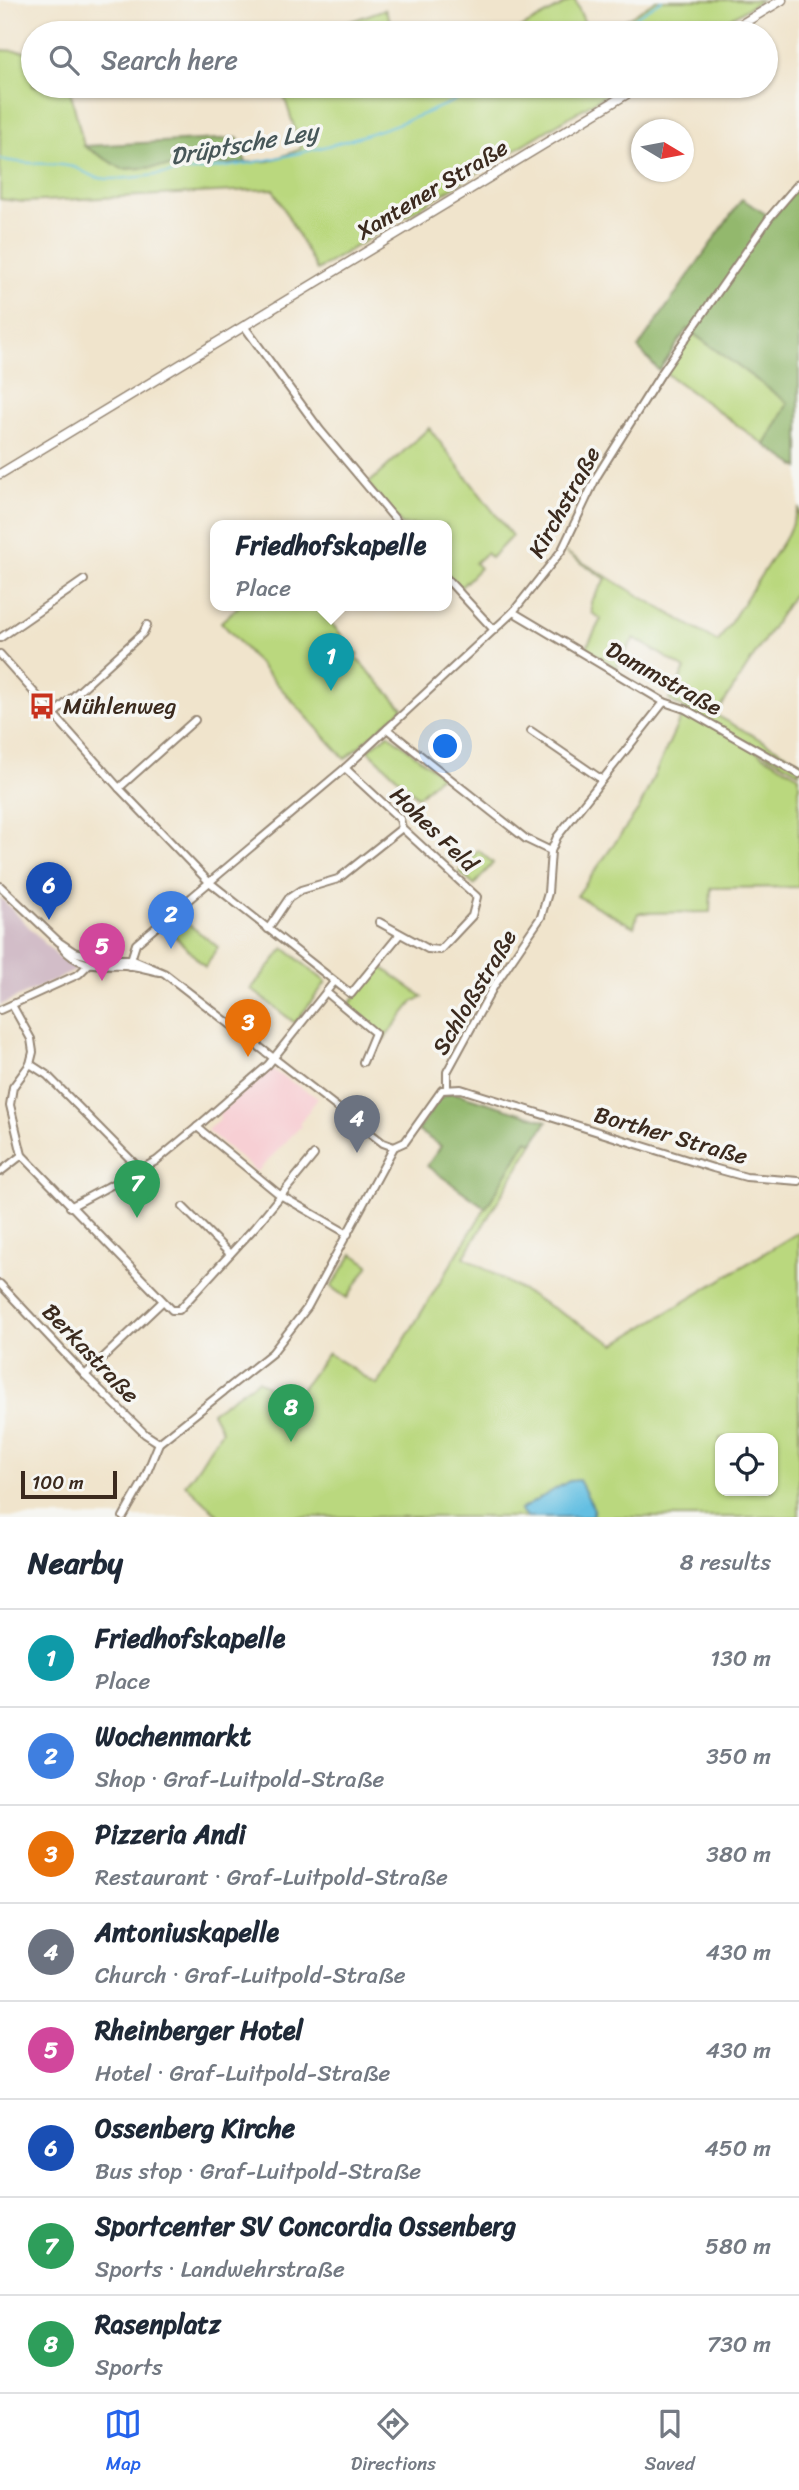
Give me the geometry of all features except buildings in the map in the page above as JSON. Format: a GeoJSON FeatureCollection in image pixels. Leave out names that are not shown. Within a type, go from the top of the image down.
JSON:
{"type":"FeatureCollection","features":[{"type":"Feature","properties":{"kind":"main road"},"geometry":{"type":"LineString","coordinates":[[747,21],[782,0]]}},
{"type":"Feature","properties":{"kind":"main road","name":"Xantener Straße"},"geometry":{"type":"LineString","coordinates":[[0,474],[620,98]]}},
{"type":"Feature","properties":{"kind":"street","name":"Kirchstraße"},"geometry":{"type":"LineString","coordinates":[[130,962],[136,944],[345,768],[513,612],[562,550],[597,476],[661,374],[770,217],[799,183]]}},
{"type":"Feature","properties":{"kind":"street"},"geometry":{"type":"LineString","coordinates":[[244,326],[320,430],[396,520]]}},
{"type":"Feature","properties":{"kind":"street"},"geometry":{"type":"LineString","coordinates":[[0,638],[84,580]]}},
{"type":"Feature","properties":{"kind":"street"},"geometry":{"type":"LineString","coordinates":[[452,584],[494,630]]}},
{"type":"Feature","properties":{"kind":"street","name":"Dammstraße"},"geometry":{"type":"LineString","coordinates":[[513,612],[664,702],[685,709],[799,774]]}},
{"type":"Feature","properties":{"kind":"street"},"geometry":{"type":"LineString","coordinates":[[54,714],[143,633],[148,625]]}},
{"type":"Feature","properties":{"kind":"street"},"geometry":{"type":"LineString","coordinates":[[0,654],[119,788],[208,881],[351,994],[400,934]]}},
{"type":"Feature","properties":{"kind":"street","name":"Schloßstraße"},"geometry":{"type":"LineString","coordinates":[[123,1517],[143,1482],[159,1443],[272,1353],[307,1308],[394,1147],[405,1142],[435,1097],[447,1088],[446,1075],[462,1044],[494,986],[541,917],[548,893],[551,851],[557,837],[664,702]]}},
{"type":"Feature","properties":{"kind":"street"},"geometry":{"type":"LineString","coordinates":[[119,788],[195,720]]}},
{"type":"Feature","properties":{"kind":"street"},"geometry":{"type":"LineString","coordinates":[[387,729],[526,839],[551,851]]}},
{"type":"Feature","properties":{"kind":"street"},"geometry":{"type":"LineString","coordinates":[[531,732],[601,779]]}},
{"type":"Feature","properties":{"kind":"street","name":"Hohes Feld"},"geometry":{"type":"LineString","coordinates":[[345,768],[400,819],[402,828],[477,897],[472,916],[440,950],[428,949],[379,922]]}},
{"type":"Feature","properties":{"kind":"street"},"geometry":{"type":"LineString","coordinates":[[268,929],[289,898],[301,890],[338,880],[402,828]]}},
{"type":"Feature","properties":{"kind":"street"},"geometry":{"type":"LineString","coordinates":[[0,886],[73,958],[90,962],[130,962],[164,973],[383,1143],[394,1147]]}},
{"type":"Feature","properties":{"kind":"street"},"geometry":{"type":"LineString","coordinates":[[0,1010],[79,975],[90,962]]}},
{"type":"Feature","properties":{"kind":"street"},"geometry":{"type":"LineString","coordinates":[[70,1207],[156,1161],[197,1127],[273,1059],[334,982]]}},
{"type":"Feature","properties":{"kind":"street"},"geometry":{"type":"LineString","coordinates":[[326,992],[375,1033],[363,1062]]}},
{"type":"Feature","properties":{"kind":"street"},"geometry":{"type":"LineString","coordinates":[[12,1005],[31,1039],[30,1064],[13,1087],[10,1105],[22,1155],[172,1310],[179,1310],[230,1254],[314,1154]]}},
{"type":"Feature","properties":{"kind":"street"},"geometry":{"type":"LineString","coordinates":[[30,1064],[47,1075],[140,1169]]}},
{"type":"Feature","properties":{"kind":"street","name":"Borther Straße"},"geometry":{"type":"LineString","coordinates":[[447,1088],[472,1093],[746,1177],[799,1181]]}},
{"type":"Feature","properties":{"kind":"street"},"geometry":{"type":"LineString","coordinates":[[197,1127],[280,1195],[348,1234]]}},
{"type":"Feature","properties":{"kind":"street"},"geometry":{"type":"LineString","coordinates":[[0,1172],[22,1155]]}},
{"type":"Feature","properties":{"kind":"street"},"geometry":{"type":"LineString","coordinates":[[183,1207],[230,1254]]}},
{"type":"Feature","properties":{"kind":"street","name":"Berkastraße"},"geometry":{"type":"LineString","coordinates":[[0,1284],[85,1375],[145,1434],[159,1443]]}},
{"type":"Feature","properties":{"kind":"street"},"geometry":{"type":"LineString","coordinates":[[85,1375],[162,1302]]}},
{"type":"Feature","properties":{"kind":"shaded area"},"geometry":{"type":"Polygon","coordinates":[[[0,897],[58,957],[77,970],[0,1005],[0,897]]]}},
{"type":"Feature","properties":{"kind":"shaded area"},"geometry":{"type":"Polygon","coordinates":[[[270,1069],[318,1098],[299,1124],[301,1126],[257,1172],[207,1130],[220,1119],[219,1113],[270,1069]]]}},
{"type":"Feature","properties":{"kind":"green space"},"geometry":{"type":"Polygon","coordinates":[[[575,0],[584,21],[534,21],[575,0]]]}},
{"type":"Feature","properties":{"kind":"green space"},"geometry":{"type":"Polygon","coordinates":[[[656,0],[761,0],[726,21],[623,21],[656,0]]]}},
{"type":"Feature","properties":{"kind":"green space"},"geometry":{"type":"Polygon","coordinates":[[[385,9],[390,21],[352,21],[385,9]]]}},
{"type":"Feature","properties":{"kind":"green space"},"geometry":{"type":"Polygon","coordinates":[[[0,50],[21,51],[21,98],[72,98],[84,146],[123,169],[269,161],[301,149],[285,98],[600,98],[317,270],[273,189],[24,202],[0,199],[0,50]]]}},
{"type":"Feature","properties":{"kind":"green space"},"geometry":{"type":"Polygon","coordinates":[[[238,138],[246,163],[122,169],[84,146],[238,138]]]}},
{"type":"Feature","properties":{"kind":"green space"},"geometry":{"type":"Polygon","coordinates":[[[799,186],[799,468],[765,445],[788,403],[687,329],[659,371],[638,348],[742,199],[772,218],[799,186]]]}},
{"type":"Feature","properties":{"kind":"green space"},"geometry":{"type":"Polygon","coordinates":[[[691,332],[789,403],[765,445],[664,372],[691,332]]]}},
{"type":"Feature","properties":{"kind":"green space"},"geometry":{"type":"Polygon","coordinates":[[[429,428],[512,536],[491,558],[486,553],[475,563],[480,568],[460,588],[452,579],[452,520],[398,520],[368,484],[429,428]]]}},
{"type":"Feature","properties":{"kind":"green space"},"geometry":{"type":"Polygon","coordinates":[[[799,508],[799,586],[716,715],[799,761],[799,772],[669,700],[685,669],[634,638],[616,668],[586,648],[601,619],[592,613],[591,602],[606,579],[565,552],[718,642],[787,535],[799,508]]]}},
{"type":"Feature","properties":{"kind":"green space"},"geometry":{"type":"Polygon","coordinates":[[[233,611],[320,611],[358,654],[355,657],[403,708],[345,759],[221,622],[233,611]]]}},
{"type":"Feature","properties":{"kind":"green space"},"geometry":{"type":"Polygon","coordinates":[[[684,710],[799,776],[799,887],[711,888],[710,912],[638,913],[634,927],[577,896],[639,809],[684,710]]]}},
{"type":"Feature","properties":{"kind":"green space"},"geometry":{"type":"Polygon","coordinates":[[[388,734],[441,775],[418,797],[368,750],[388,734]]]}},
{"type":"Feature","properties":{"kind":"green space"},"geometry":{"type":"Polygon","coordinates":[[[478,850],[493,863],[474,885],[459,872],[478,850]]]}},
{"type":"Feature","properties":{"kind":"green space"},"geometry":{"type":"Polygon","coordinates":[[[178,916],[218,947],[205,967],[165,926],[178,916]]]}},
{"type":"Feature","properties":{"kind":"green space"},"geometry":{"type":"Polygon","coordinates":[[[284,948],[326,982],[295,1023],[251,989],[284,948]]]}},
{"type":"Feature","properties":{"kind":"green space"},"geometry":{"type":"Polygon","coordinates":[[[380,966],[423,997],[414,1001],[384,1039],[347,1007],[380,966]]]}},
{"type":"Feature","properties":{"kind":"green space"},"geometry":{"type":"Polygon","coordinates":[[[452,1092],[547,1121],[533,1143],[527,1140],[486,1208],[427,1166],[441,1146],[418,1131],[439,1098],[452,1092]]]}},
{"type":"Feature","properties":{"kind":"green space"},"geometry":{"type":"Polygon","coordinates":[[[527,1140],[533,1143],[464,1257],[615,1344],[799,1232],[799,1517],[220,1517],[185,1484],[222,1431],[212,1412],[258,1380],[291,1403],[328,1353],[377,1385],[527,1140]]]}},
{"type":"Feature","properties":{"kind":"green space"},"geometry":{"type":"Polygon","coordinates":[[[353,1254],[369,1265],[347,1298],[331,1287],[353,1254]]]}},
{"type":"Feature","properties":{"kind":"water"},"geometry":{"type":"Polygon","coordinates":[[[579,1480],[594,1509],[592,1517],[527,1517],[520,1510],[569,1481],[579,1480]]]}},
{"type":"Feature","properties":{"kind":"waterway","name":"Drüptsche Ley"},"geometry":{"type":"LineString","coordinates":[[629,21],[662,0]]}},
{"type":"Feature","properties":{"kind":"waterway","name":"Drüptsche Ley"},"geometry":{"type":"LineString","coordinates":[[0,159],[73,167],[94,177],[108,179],[222,167],[338,143],[376,132],[461,98]]}},
{"type":"Feature","properties":{"kind":"place","name":"Friedhofskapelle"},"geometry":{"type":"Point","coordinates":[331,691]}},
{"type":"Feature","properties":{"kind":"place","name":"Mühlenweg"},"geometry":{"type":"Point","coordinates":[42,706]}},
{"type":"Feature","properties":{"kind":"place","name":"Ossenberg Kirche"},"geometry":{"type":"Point","coordinates":[49,920]}},
{"type":"Feature","properties":{"kind":"place","name":"Wochenmarkt"},"geometry":{"type":"Point","coordinates":[171,949]}},
{"type":"Feature","properties":{"kind":"place","name":"Rheinberger Hotel"},"geometry":{"type":"Point","coordinates":[102,981]}},
{"type":"Feature","properties":{"kind":"place","name":"Pizzeria Andi"},"geometry":{"type":"Point","coordinates":[248,1057]}},
{"type":"Feature","properties":{"kind":"place","name":"Antoniuskapelle"},"geometry":{"type":"Point","coordinates":[357,1153]}},
{"type":"Feature","properties":{"kind":"place","name":"Sportcenter SV Concordia Ossenberg"},"geometry":{"type":"Point","coordinates":[137,1218]}},
{"type":"Feature","properties":{"kind":"place","name":"Rasenplatz"},"geometry":{"type":"Point","coordinates":[291,1442]}}]}
